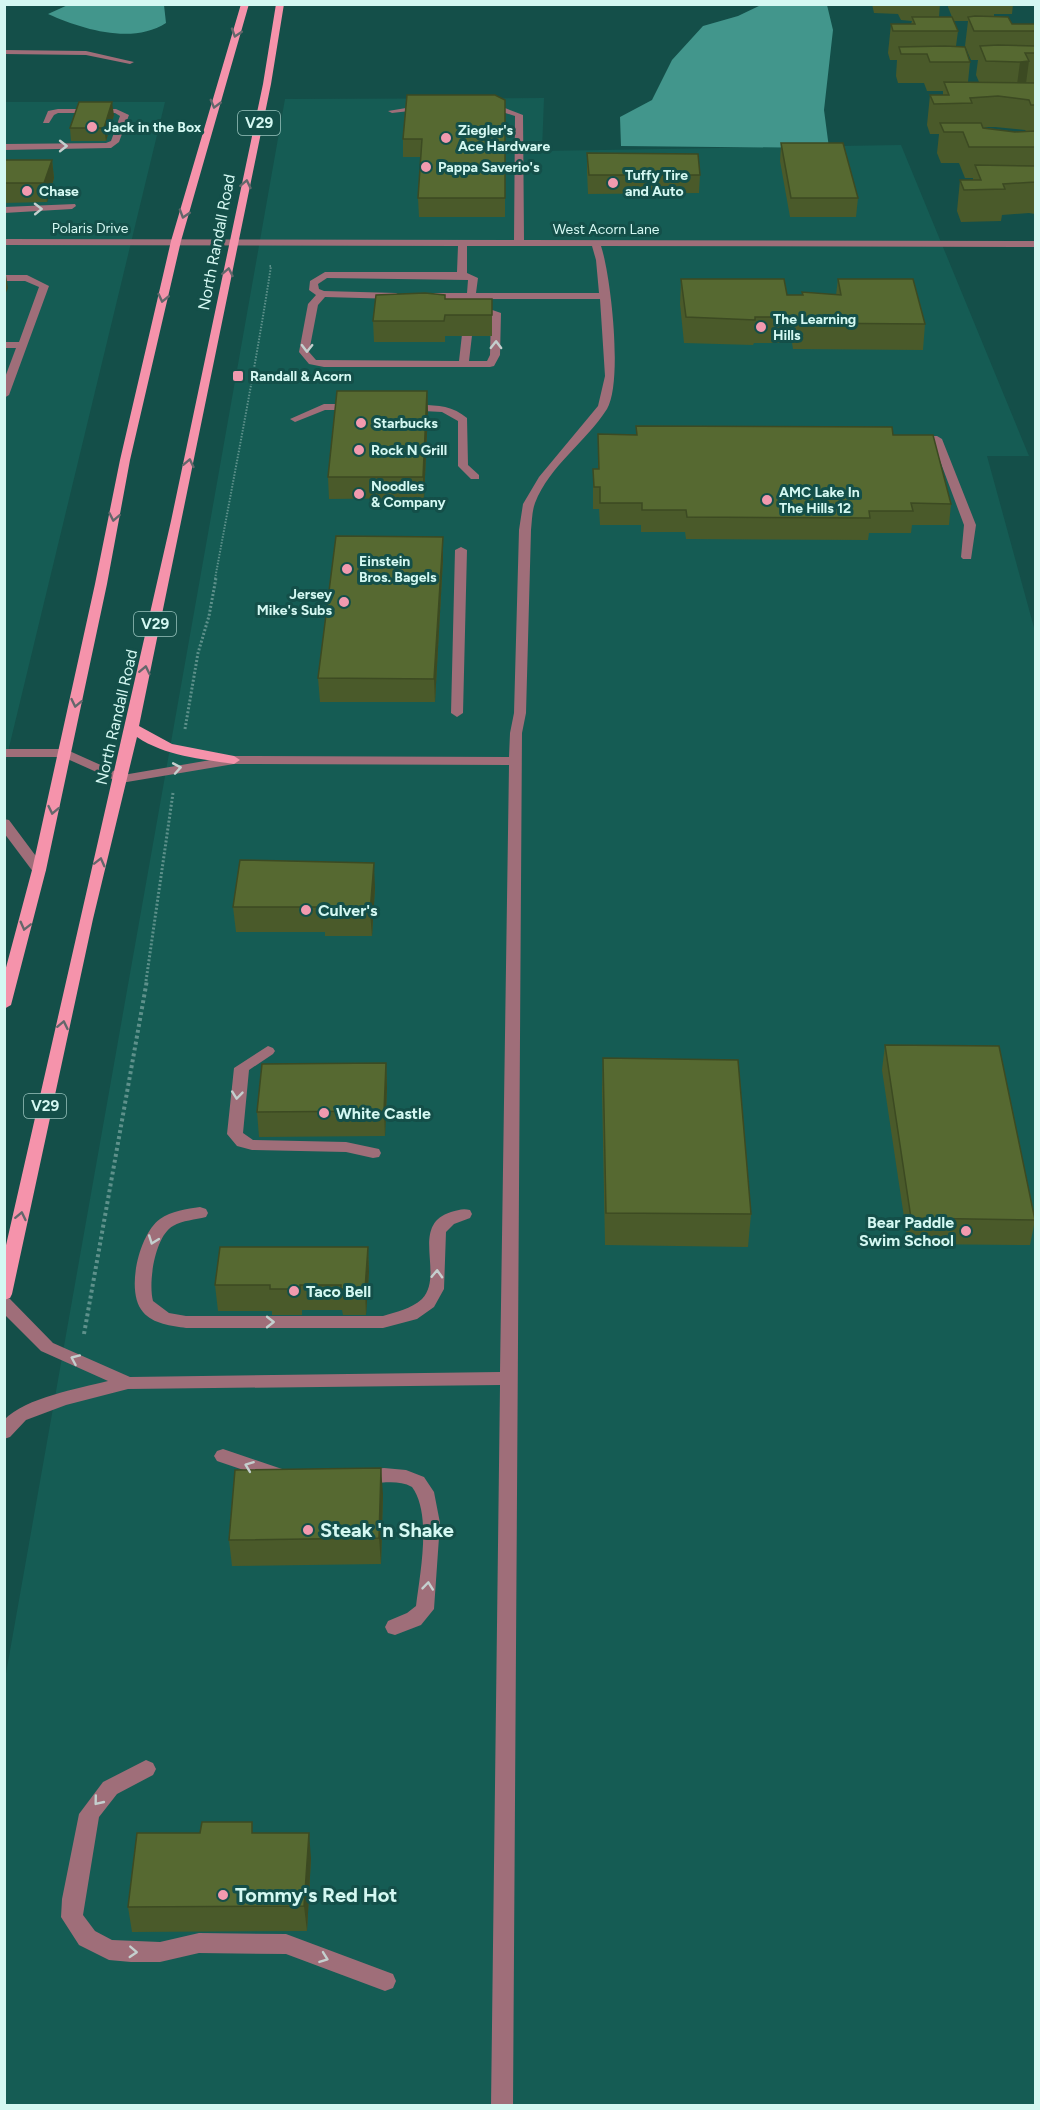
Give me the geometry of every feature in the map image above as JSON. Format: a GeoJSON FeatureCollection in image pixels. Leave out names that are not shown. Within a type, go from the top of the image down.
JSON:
{"type":"FeatureCollection","features":[{"type":"Feature","properties":{"kind":"main road","name":"North Randall Road"},"geometry":{"type":"LineString","coordinates":[[4,1005],[39,870],[125,460],[176,241],[245,4]]}},
{"type":"Feature","properties":{"kind":"main road","name":"North Randall Road"},"geometry":{"type":"LineString","coordinates":[[4,1294],[86,919],[133,728],[267,84],[280,4]]}},
{"type":"Feature","properties":{"kind":"main road"},"geometry":{"type":"LineString","coordinates":[[133,728],[146,740],[182,752],[234,760]]}},
{"type":"Feature","properties":{"kind":"street"},"geometry":{"type":"LineString","coordinates":[[4,52],[86,53],[130,62]]}},
{"type":"Feature","properties":{"kind":"street"},"geometry":{"type":"LineString","coordinates":[[392,111],[434,107]]}},
{"type":"Feature","properties":{"kind":"street"},"geometry":{"type":"LineString","coordinates":[[476,107],[497,108],[519,115],[519,242]]}},
{"type":"Feature","properties":{"kind":"street"},"geometry":{"type":"LineString","coordinates":[[4,147],[108,146],[115,142],[125,115],[116,111],[58,111],[51,113],[46,121]]}},
{"type":"Feature","properties":{"kind":"street"},"geometry":{"type":"LineString","coordinates":[[4,210],[72,206]]}},
{"type":"Feature","properties":{"kind":"street","name":"West Acorn Lane"},"geometry":{"type":"LineString","coordinates":[[176,241],[1035,244]]}},
{"type":"Feature","properties":{"kind":"street","name":"Polaris Drive"},"geometry":{"type":"LineString","coordinates":[[4,242],[176,241]]}},
{"type":"Feature","properties":{"kind":"street"},"geometry":{"type":"LineString","coordinates":[[462,274],[463,242]]}},
{"type":"Feature","properties":{"kind":"street"},"geometry":{"type":"LineString","coordinates":[[502,2106],[506,1884],[507,1378],[516,761],[525,530],[529,504],[544,477],[584,437],[609,395],[611,375],[601,260],[595,242]]}},
{"type":"Feature","properties":{"kind":"street"},"geometry":{"type":"LineString","coordinates":[[404,296],[322,294],[314,290],[313,283],[325,275],[462,274],[473,278],[464,364]]}},
{"type":"Feature","properties":{"kind":"street"},"geometry":{"type":"LineString","coordinates":[[4,278],[27,278],[44,286],[22,345],[9,370],[4,395]]}},
{"type":"Feature","properties":{"kind":"street"},"geometry":{"type":"LineString","coordinates":[[4,286],[25,286],[34,294],[36,309]]}},
{"type":"Feature","properties":{"kind":"street"},"geometry":{"type":"LineString","coordinates":[[322,294],[313,304],[304,352],[313,362],[490,364],[495,356],[496,313],[471,301]]}},
{"type":"Feature","properties":{"kind":"street"},"geometry":{"type":"LineString","coordinates":[[415,296],[471,301],[603,296]]}},
{"type":"Feature","properties":{"kind":"street"},"geometry":{"type":"LineString","coordinates":[[4,345],[22,345]]}},
{"type":"Feature","properties":{"kind":"street"},"geometry":{"type":"LineString","coordinates":[[295,419],[324,407],[369,407]]}},
{"type":"Feature","properties":{"kind":"street"},"geometry":{"type":"LineString","coordinates":[[390,408],[435,408],[458,415],[462,420],[463,466],[475,477]]}},
{"type":"Feature","properties":{"kind":"street"},"geometry":{"type":"LineString","coordinates":[[901,439],[937,439],[970,525],[967,557]]}},
{"type":"Feature","properties":{"kind":"street"},"geometry":{"type":"LineString","coordinates":[[457,713],[461,550]]}},
{"type":"Feature","properties":{"kind":"street"},"geometry":{"type":"LineString","coordinates":[[4,753],[65,753],[122,779],[234,760],[516,761]]}},
{"type":"Feature","properties":{"kind":"street"},"geometry":{"type":"LineString","coordinates":[[4,823],[39,870]]}},
{"type":"Feature","properties":{"kind":"street"},"geometry":{"type":"LineString","coordinates":[[268,1051],[242,1068],[234,1134],[252,1146],[346,1147],[373,1153]]}},
{"type":"Feature","properties":{"kind":"street"},"geometry":{"type":"LineString","coordinates":[[200,1213],[178,1217],[165,1223],[155,1232],[151,1244],[143,1285],[144,1301],[153,1312],[166,1318],[186,1322],[383,1322],[413,1316],[432,1299],[437,1284],[439,1230],[445,1221],[464,1214]]}},
{"type":"Feature","properties":{"kind":"street"},"geometry":{"type":"LineString","coordinates":[[4,1303],[47,1347],[128,1383]]}},
{"type":"Feature","properties":{"kind":"street"},"geometry":{"type":"LineString","coordinates":[[4,1432],[20,1415],[63,1399],[128,1383],[507,1378]]}},
{"type":"Feature","properties":{"kind":"street"},"geometry":{"type":"LineString","coordinates":[[222,1456],[267,1473],[298,1476]]}},
{"type":"Feature","properties":{"kind":"street"},"geometry":{"type":"LineString","coordinates":[[342,1476],[411,1479],[419,1483],[427,1493],[431,1560],[425,1608],[414,1619],[395,1627]]}},
{"type":"Feature","properties":{"kind":"street"},"geometry":{"type":"LineString","coordinates":[[146,1769],[110,1788],[89,1814],[73,1899],[72,1917],[87,1938],[109,1950],[131,1952],[160,1952],[199,1943],[286,1944],[385,1981]]}},
{"type":"Feature","properties":{"kind":"shaded area"},"geometry":{"type":"Polygon","coordinates":[[[70,4],[164,5],[166,23],[153,30],[123,34],[76,25],[48,14],[70,4]]]}},
{"type":"Feature","properties":{"kind":"shaded area"},"geometry":{"type":"Polygon","coordinates":[[[761,5],[827,5],[833,30],[824,110],[829,148],[621,146],[620,117],[652,100],[672,60],[703,26],[738,16],[761,5]]]}},
{"type":"Feature","properties":{"kind":"shaded area"},"geometry":{"type":"Polygon","coordinates":[[[544,98],[542,151],[901,145],[1029,456],[987,456],[1036,635],[1035,2105],[5,2106],[5,1679],[285,99],[544,98]]]}},
{"type":"Feature","properties":{"kind":"shaded area"},"geometry":{"type":"Polygon","coordinates":[[[4,102],[165,102],[5,764],[4,764],[4,102]]]}},
{"type":"Feature","properties":{"kind":"building"},"geometry":{"type":"Polygon","coordinates":[[[912,17],[952,17],[958,31],[893,31],[891,24],[915,24],[912,17]]]}},
{"type":"Feature","properties":{"kind":"building"},"geometry":{"type":"Polygon","coordinates":[[[968,17],[1008,17],[1012,24],[1035,24],[1035,31],[974,31],[968,17]]]}},
{"type":"Feature","properties":{"kind":"building"},"geometry":{"type":"Polygon","coordinates":[[[980,46],[1035,46],[1035,53],[1025,53],[1029,61],[986,61],[980,46]]]}},
{"type":"Feature","properties":{"kind":"building"},"geometry":{"type":"Polygon","coordinates":[[[899,47],[965,47],[970,62],[930,62],[927,54],[901,54],[899,47]]]}},
{"type":"Feature","properties":{"kind":"building"},"geometry":{"type":"Polygon","coordinates":[[[944,82],[1035,83],[1035,105],[1031,105],[1029,100],[998,96],[970,98],[972,103],[934,104],[930,95],[949,95],[944,82]]]}},
{"type":"Feature","properties":{"kind":"building"},"geometry":{"type":"Polygon","coordinates":[[[407,95],[495,95],[505,100],[505,198],[418,198],[422,139],[403,139],[407,95]]]}},
{"type":"Feature","properties":{"kind":"building"},"geometry":{"type":"Polygon","coordinates":[[[79,102],[112,102],[104,128],[70,128],[79,102]]]}},
{"type":"Feature","properties":{"kind":"building"},"geometry":{"type":"Polygon","coordinates":[[[940,123],[981,123],[983,128],[1015,132],[1035,131],[1035,147],[969,147],[963,132],[944,132],[940,123]]]}},
{"type":"Feature","properties":{"kind":"building"},"geometry":{"type":"Polygon","coordinates":[[[781,143],[843,143],[858,198],[791,198],[781,143]]]}},
{"type":"Feature","properties":{"kind":"building"},"geometry":{"type":"Polygon","coordinates":[[[587,153],[698,154],[700,175],[589,175],[587,153]]]}},
{"type":"Feature","properties":{"kind":"building"},"geometry":{"type":"Polygon","coordinates":[[[4,160],[52,160],[44,183],[4,183],[4,160]]]}},
{"type":"Feature","properties":{"kind":"building"},"geometry":{"type":"Polygon","coordinates":[[[975,165],[1035,166],[1035,182],[1003,184],[1005,189],[964,190],[960,180],[981,180],[975,165]]]}},
{"type":"Feature","properties":{"kind":"building"},"geometry":{"type":"Polygon","coordinates":[[[681,279],[784,279],[787,295],[803,295],[802,292],[841,295],[838,279],[913,279],[925,324],[795,323],[794,317],[755,317],[755,320],[686,317],[681,279]]]}},
{"type":"Feature","properties":{"kind":"building"},"geometry":{"type":"Polygon","coordinates":[[[425,293],[445,295],[445,299],[492,299],[492,315],[445,315],[444,321],[373,321],[376,295],[425,293]]]}},
{"type":"Feature","properties":{"kind":"building"},"geometry":{"type":"Polygon","coordinates":[[[337,391],[427,391],[423,477],[328,477],[337,391]]]}},
{"type":"Feature","properties":{"kind":"building","name":"AMC Lake In The Hills 12"},"geometry":{"type":"Polygon","coordinates":[[[636,426],[892,427],[893,435],[933,435],[951,504],[911,503],[913,511],[869,511],[870,518],[687,517],[686,510],[642,510],[642,503],[600,503],[600,487],[594,487],[593,469],[599,469],[598,434],[637,435],[636,426]]]}},
{"type":"Feature","properties":{"kind":"building"},"geometry":{"type":"Polygon","coordinates":[[[336,536],[443,537],[434,679],[318,678],[336,536]]]}},
{"type":"Feature","properties":{"kind":"building"},"geometry":{"type":"Polygon","coordinates":[[[240,860],[374,863],[370,912],[323,912],[324,907],[233,907],[240,860]]]}},
{"type":"Feature","properties":{"kind":"building","name":"Bear Paddle Swim School"},"geometry":{"type":"Polygon","coordinates":[[[885,1045],[999,1046],[1035,1220],[911,1218],[885,1045]]]}},
{"type":"Feature","properties":{"kind":"building"},"geometry":{"type":"Polygon","coordinates":[[[603,1058],[738,1060],[751,1214],[606,1213],[603,1058]]]}},
{"type":"Feature","properties":{"kind":"building"},"geometry":{"type":"Polygon","coordinates":[[[386,1063],[384,1111],[257,1112],[262,1064],[386,1063]]]}},
{"type":"Feature","properties":{"kind":"building"},"geometry":{"type":"Polygon","coordinates":[[[220,1247],[368,1247],[365,1289],[341,1289],[341,1285],[300,1285],[300,1289],[270,1289],[270,1285],[215,1285],[220,1247]]]}},
{"type":"Feature","properties":{"kind":"building","name":"Steak 'n Shake"},"geometry":{"type":"Polygon","coordinates":[[[381,1468],[379,1538],[229,1540],[235,1470],[381,1468]]]}},
{"type":"Feature","properties":{"kind":"building","name":"Tommy's Red Hot"},"geometry":{"type":"Polygon","coordinates":[[[202,1822],[252,1822],[252,1833],[309,1833],[304,1906],[128,1907],[137,1833],[200,1833],[202,1822]]]}},
{"type":"Feature","properties":{"kind":"place","name":"Jack in the Box"},"geometry":{"type":"Point","coordinates":[92,127]}},
{"type":"Feature","properties":{"kind":"place","name":"Ziegler's Ace Hardware"},"geometry":{"type":"Point","coordinates":[446,138]}},
{"type":"Feature","properties":{"kind":"place","name":"Pappa Saverio's"},"geometry":{"type":"Point","coordinates":[426,167]}},
{"type":"Feature","properties":{"kind":"place","name":"Tuffy Tire and Auto"},"geometry":{"type":"Point","coordinates":[613,183]}},
{"type":"Feature","properties":{"kind":"place","name":"Chase"},"geometry":{"type":"Point","coordinates":[27,191]}},
{"type":"Feature","properties":{"kind":"place","name":"The Learning Hills"},"geometry":{"type":"Point","coordinates":[761,327]}},
{"type":"Feature","properties":{"kind":"place","name":"Randall & Acorn"},"geometry":{"type":"Point","coordinates":[238,376]}},
{"type":"Feature","properties":{"kind":"place","name":"Starbucks"},"geometry":{"type":"Point","coordinates":[361,423]}},
{"type":"Feature","properties":{"kind":"place","name":"Rock N Grill"},"geometry":{"type":"Point","coordinates":[359,450]}},
{"type":"Feature","properties":{"kind":"place","name":"Noodles & Company"},"geometry":{"type":"Point","coordinates":[359,494]}},
{"type":"Feature","properties":{"kind":"place","name":"AMC Lake In The Hills 12"},"geometry":{"type":"Point","coordinates":[767,500]}},
{"type":"Feature","properties":{"kind":"place","name":"Einstein Bros. Bagels"},"geometry":{"type":"Point","coordinates":[347,569]}},
{"type":"Feature","properties":{"kind":"place","name":"Jersey Mike's Subs"},"geometry":{"type":"Point","coordinates":[344,602]}},
{"type":"Feature","properties":{"kind":"place","name":"Culver's"},"geometry":{"type":"Point","coordinates":[306,910]}},
{"type":"Feature","properties":{"kind":"place","name":"White Castle"},"geometry":{"type":"Point","coordinates":[324,1113]}},
{"type":"Feature","properties":{"kind":"place","name":"Bear Paddle Swim School"},"geometry":{"type":"Point","coordinates":[966,1231]}},
{"type":"Feature","properties":{"kind":"place","name":"Taco Bell"},"geometry":{"type":"Point","coordinates":[294,1291]}},
{"type":"Feature","properties":{"kind":"place","name":"Steak 'n Shake"},"geometry":{"type":"Point","coordinates":[308,1530]}},
{"type":"Feature","properties":{"kind":"place","name":"Tommy's Red Hot"},"geometry":{"type":"Point","coordinates":[223,1895]}}]}
